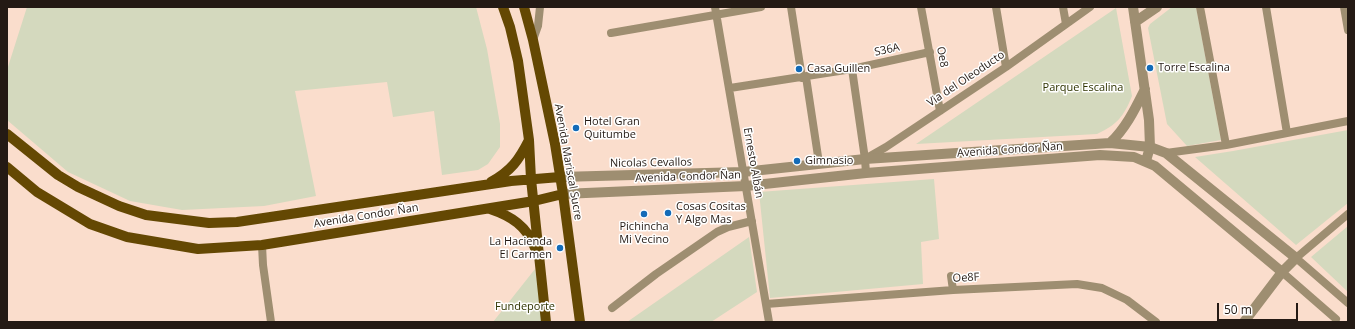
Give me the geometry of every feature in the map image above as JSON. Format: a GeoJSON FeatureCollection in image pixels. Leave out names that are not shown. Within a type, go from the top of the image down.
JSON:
{"type":"FeatureCollection","features":[{"type":"Feature","properties":{"kind":"main road"},"geometry":{"type":"LineString","coordinates":[[503,7],[510,27],[518,61],[529,140],[538,258],[546,322]]}},
{"type":"Feature","properties":{"kind":"main road","name":"Avenida Mariscal Sucre"},"geometry":{"type":"LineString","coordinates":[[524,7],[533,40],[555,144],[580,322]]}},
{"type":"Feature","properties":{"kind":"main road","name":"Avenida Condor Ñan"},"geometry":{"type":"LineString","coordinates":[[7,134],[58,175],[78,187],[119,206],[146,215],[209,222],[238,222],[486,185],[560,177]]}},
{"type":"Feature","properties":{"kind":"main road"},"geometry":{"type":"LineString","coordinates":[[486,185],[504,174],[519,159],[529,140]]}},
{"type":"Feature","properties":{"kind":"main road","name":"Avenida Condor Ñan"},"geometry":{"type":"LineString","coordinates":[[7,167],[37,192],[90,224],[127,237],[198,248],[262,245],[534,201],[563,194]]}},
{"type":"Feature","properties":{"kind":"main road"},"geometry":{"type":"LineString","coordinates":[[488,208],[506,214],[521,226],[532,240],[538,258]]}},
{"type":"Feature","properties":{"kind":"street"},"geometry":{"type":"LineString","coordinates":[[533,40],[538,26],[540,7]]}},
{"type":"Feature","properties":{"kind":"street"},"geometry":{"type":"LineString","coordinates":[[611,32],[716,11],[759,7]]}},
{"type":"Feature","properties":{"kind":"street"},"geometry":{"type":"LineString","coordinates":[[791,7],[819,163]]}},
{"type":"Feature","properties":{"kind":"street","name":"Oe8"},"geometry":{"type":"LineString","coordinates":[[921,7],[940,111]]}},
{"type":"Feature","properties":{"kind":"street"},"geometry":{"type":"LineString","coordinates":[[996,7],[1006,67]]}},
{"type":"Feature","properties":{"kind":"street"},"geometry":{"type":"LineString","coordinates":[[1063,7],[1066,24]]}},
{"type":"Feature","properties":{"kind":"street","name":"Via del Oleoducto"},"geometry":{"type":"LineString","coordinates":[[865,159],[886,147],[1006,67],[1090,7]]}},
{"type":"Feature","properties":{"kind":"street"},"geometry":{"type":"LineString","coordinates":[[1133,7],[1149,120],[1150,146],[1146,161]]}},
{"type":"Feature","properties":{"kind":"street"},"geometry":{"type":"LineString","coordinates":[[1135,22],[1157,7]]}},
{"type":"Feature","properties":{"kind":"street"},"geometry":{"type":"LineString","coordinates":[[1200,7],[1226,145]]}},
{"type":"Feature","properties":{"kind":"street"},"geometry":{"type":"LineString","coordinates":[[1266,7],[1287,133]]}},
{"type":"Feature","properties":{"kind":"street"},"geometry":{"type":"LineString","coordinates":[[1344,7],[1348,30]]}},
{"type":"Feature","properties":{"kind":"street","name":"Ernesto Albán"},"geometry":{"type":"LineString","coordinates":[[716,11],[769,322]]}},
{"type":"Feature","properties":{"kind":"street","name":"S36A"},"geometry":{"type":"LineString","coordinates":[[730,88],[852,69],[930,52]]}},
{"type":"Feature","properties":{"kind":"street"},"geometry":{"type":"LineString","coordinates":[[852,69],[866,173]]}},
{"type":"Feature","properties":{"kind":"street"},"geometry":{"type":"LineString","coordinates":[[1110,143],[1118,135],[1132,115],[1145,89]]}},
{"type":"Feature","properties":{"kind":"street"},"geometry":{"type":"LineString","coordinates":[[1166,153],[1226,145],[1348,121]]}},
{"type":"Feature","properties":{"kind":"street","name":"Avenida Condor Ñan"},"geometry":{"type":"LineString","coordinates":[[743,172],[865,159],[1110,143],[1150,146],[1166,153],[1296,258],[1348,303]]}},
{"type":"Feature","properties":{"kind":"street","name":"Avenida Condor Ñan"},"geometry":{"type":"LineString","coordinates":[[563,194],[746,186],[866,173],[1100,155],[1134,156],[1156,166],[1336,319]]}},
{"type":"Feature","properties":{"kind":"street","name":"Nicolas Cevallos"},"geometry":{"type":"LineString","coordinates":[[560,177],[743,172]]}},
{"type":"Feature","properties":{"kind":"street"},"geometry":{"type":"LineString","coordinates":[[1244,322],[1282,272],[1296,258],[1348,214]]}},
{"type":"Feature","properties":{"kind":"street"},"geometry":{"type":"LineString","coordinates":[[612,308],[656,274],[717,232],[728,227],[752,222]]}},
{"type":"Feature","properties":{"kind":"street"},"geometry":{"type":"LineString","coordinates":[[262,245],[263,265],[271,322]]}},
{"type":"Feature","properties":{"kind":"street"},"geometry":{"type":"LineString","coordinates":[[951,276],[953,290]]}},
{"type":"Feature","properties":{"kind":"street","name":"Oe8F"},"geometry":{"type":"LineString","coordinates":[[766,304],[953,290],[1077,284],[1102,288],[1127,300],[1156,322]]}},
{"type":"Feature","properties":{"kind":"green space"},"geometry":{"type":"Polygon","coordinates":[[[27,7],[476,7],[487,49],[500,124],[500,147],[488,164],[478,170],[442,175],[434,111],[393,117],[387,82],[295,91],[316,196],[264,206],[182,210],[130,201],[68,172],[7,120],[7,70],[27,7]]]}},
{"type":"Feature","properties":{"kind":"green space"},"geometry":{"type":"Polygon","coordinates":[[[1172,7],[1196,7],[1221,140],[1187,146],[1167,124],[1148,28],[1150,24],[1172,7]]]}},
{"type":"Feature","properties":{"kind":"green space","name":"Parque Escalina"},"geometry":{"type":"Polygon","coordinates":[[[1116,8],[1132,96],[1123,114],[1110,127],[1097,134],[916,144],[1116,8]]]}},
{"type":"Feature","properties":{"kind":"green space"},"geometry":{"type":"Polygon","coordinates":[[[1348,130],[1348,203],[1296,245],[1195,157],[1233,151],[1348,130]]]}},
{"type":"Feature","properties":{"kind":"green space"},"geometry":{"type":"Polygon","coordinates":[[[934,179],[939,239],[921,242],[923,284],[770,298],[759,192],[934,179]]]}},
{"type":"Feature","properties":{"kind":"green space"},"geometry":{"type":"Polygon","coordinates":[[[1348,226],[1348,292],[1311,257],[1348,226]]]}},
{"type":"Feature","properties":{"kind":"green space"},"geometry":{"type":"Polygon","coordinates":[[[749,237],[757,292],[711,322],[627,322],[749,237]]]}},
{"type":"Feature","properties":{"kind":"green space","name":"Fundeporte"},"geometry":{"type":"Polygon","coordinates":[[[535,269],[544,322],[493,322],[535,269]]]}},
{"type":"Feature","properties":{"kind":"place","name":"Torre Escalina"},"geometry":{"type":"Point","coordinates":[1150,68]}},
{"type":"Feature","properties":{"kind":"place","name":"Casa Guillen"},"geometry":{"type":"Point","coordinates":[799,69]}},
{"type":"Feature","properties":{"kind":"place","name":"Hotel Gran Quitumbe"},"geometry":{"type":"Point","coordinates":[576,128]}},
{"type":"Feature","properties":{"kind":"place","name":"Gimnasio"},"geometry":{"type":"Point","coordinates":[797,161]}},
{"type":"Feature","properties":{"kind":"place","name":"Cosas Cositas Y Algo Mas"},"geometry":{"type":"Point","coordinates":[668,213]}},
{"type":"Feature","properties":{"kind":"place","name":"Pichincha Mi Vecino"},"geometry":{"type":"Point","coordinates":[644,214]}},
{"type":"Feature","properties":{"kind":"place","name":"La Hacienda El Carmen"},"geometry":{"type":"Point","coordinates":[560,248]}}]}
